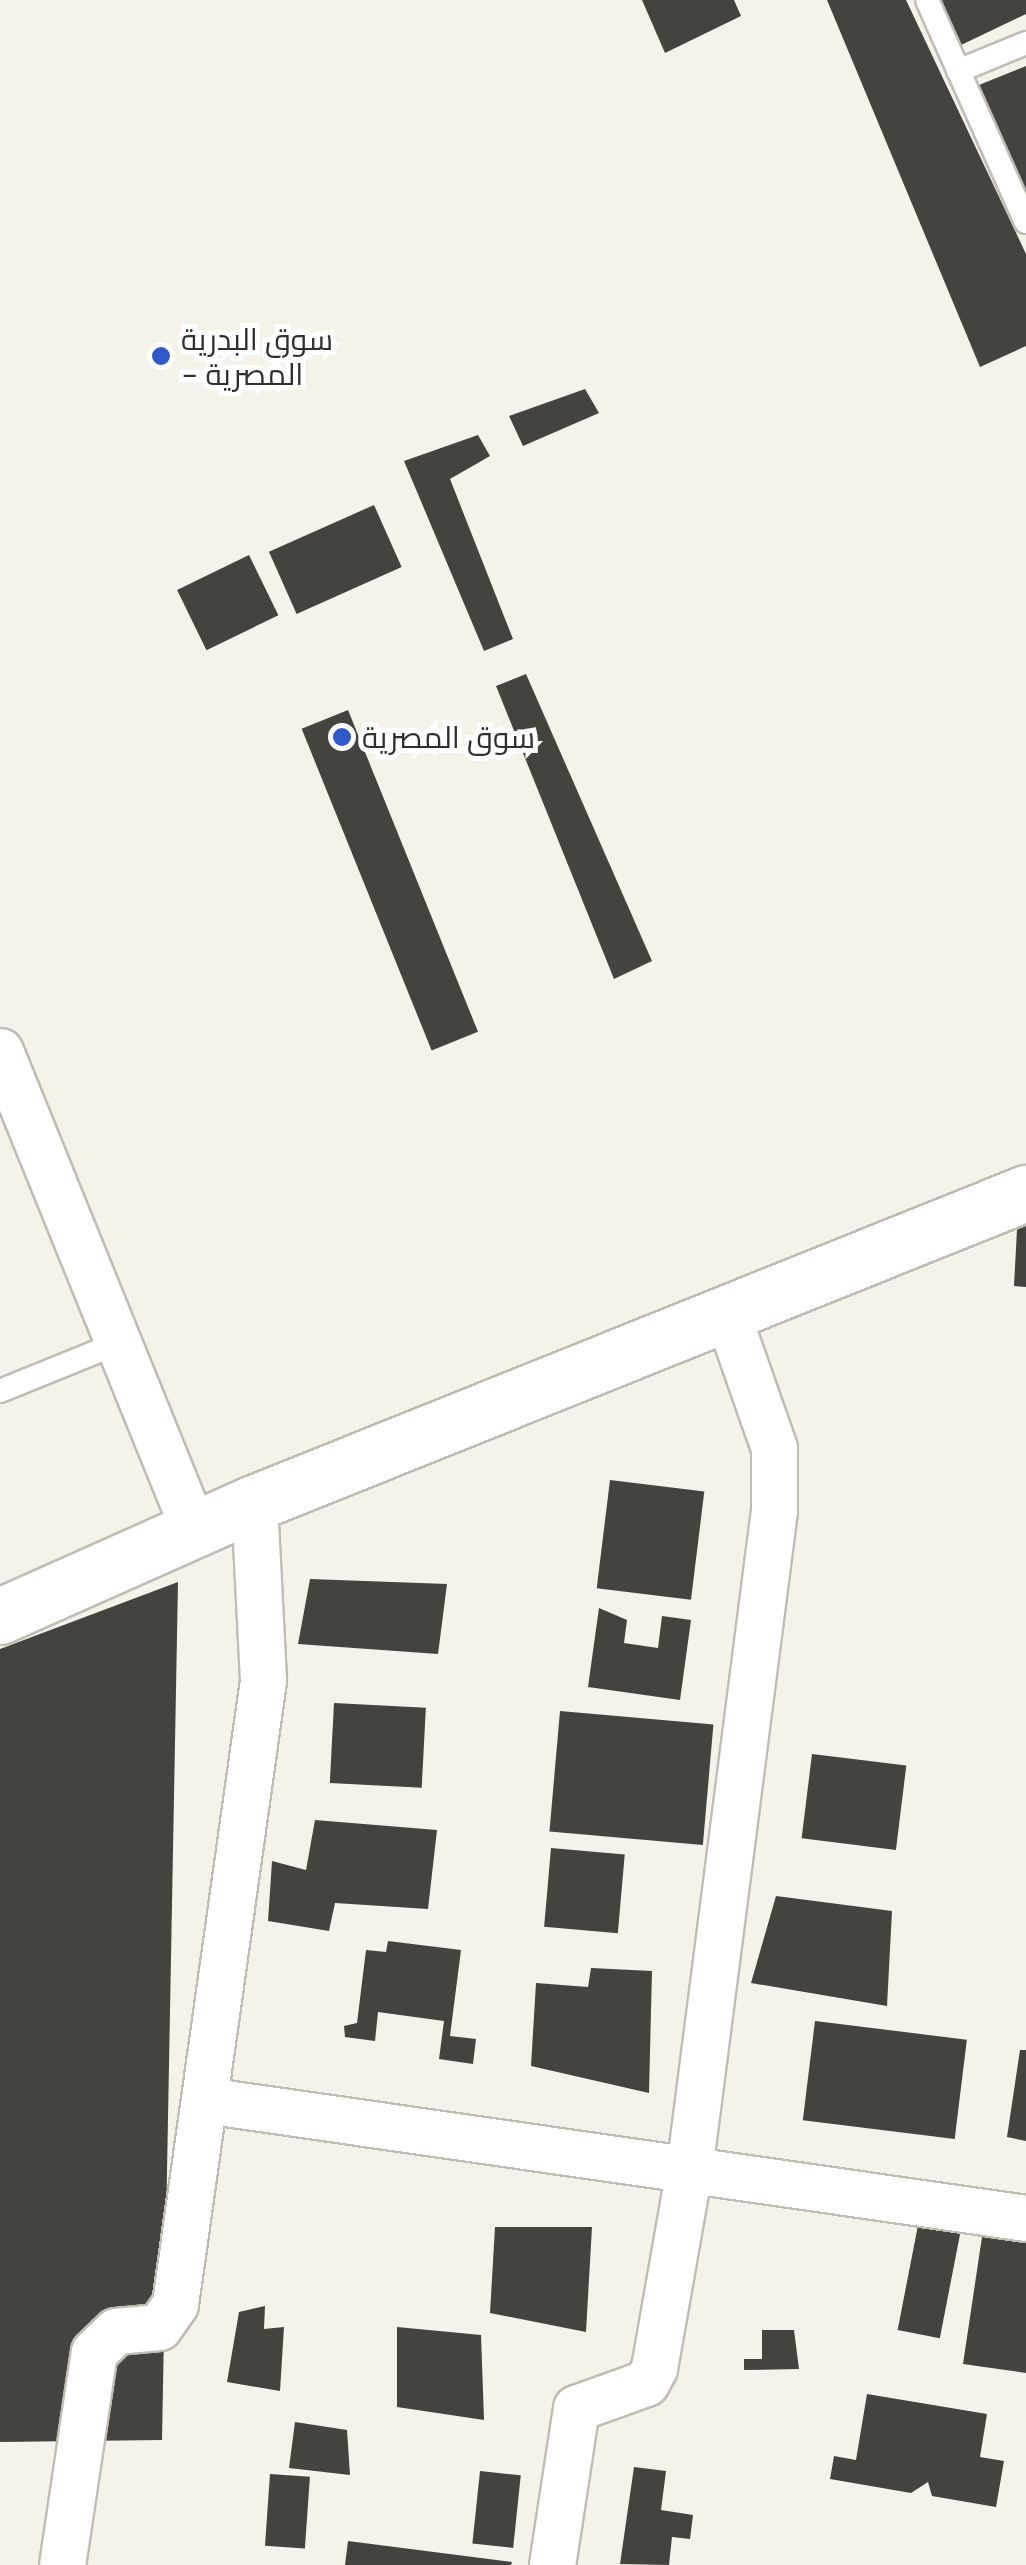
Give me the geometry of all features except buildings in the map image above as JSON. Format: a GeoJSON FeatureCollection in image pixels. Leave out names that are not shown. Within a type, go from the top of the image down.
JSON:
{"type":"FeatureCollection","features":[{"type":"Feature","properties":{"kind":"main road"},"geometry":{"type":"LineString","coordinates":[[0,1616],[254,1503],[728,1316],[1026,1192]]}},
{"type":"Feature","properties":{"kind":"street"},"geometry":{"type":"LineString","coordinates":[[0,1051],[194,1530]]}},
{"type":"Feature","properties":{"kind":"street"},"geometry":{"type":"LineString","coordinates":[[552,2565],[576,2408],[646,2382],[654,2368],[689,2170],[774,1510],[774,1448],[728,1316]]}},
{"type":"Feature","properties":{"kind":"street"},"geometry":{"type":"LineString","coordinates":[[62,2565],[94,2352],[101,2337],[159,2328],[169,2317],[205,2100],[263,1680],[254,1503]]}},
{"type":"Feature","properties":{"kind":"street"},"geometry":{"type":"LineString","coordinates":[[205,2100],[1026,2218]]}},
{"type":"Feature","properties":{"kind":"lane"},"geometry":{"type":"LineString","coordinates":[[927,0],[1026,222]]}},
{"type":"Feature","properties":{"kind":"lane"},"geometry":{"type":"LineString","coordinates":[[958,71],[1026,43]]}},
{"type":"Feature","properties":{"kind":"lane"},"geometry":{"type":"LineString","coordinates":[[0,1391],[118,1343]]}},
{"type":"Feature","properties":{"kind":"place","name":"سوق البدرية - المصرية"},"geometry":{"type":"Point","coordinates":[161,356]}},
{"type":"Feature","properties":{"kind":"place","name":"سوق المصرية"},"geometry":{"type":"Point","coordinates":[342,737]}}]}
